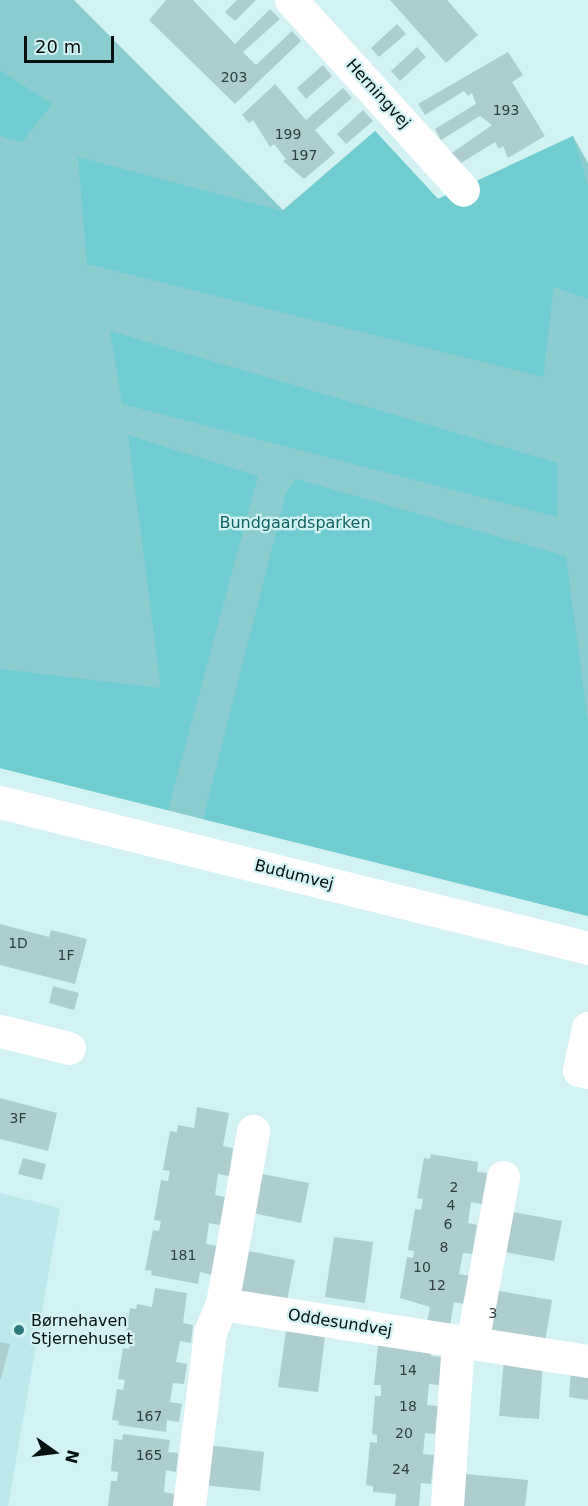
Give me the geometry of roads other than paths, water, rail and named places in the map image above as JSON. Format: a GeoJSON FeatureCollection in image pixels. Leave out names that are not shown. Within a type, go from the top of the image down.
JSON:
{"type":"FeatureCollection","features":[{"type":"Feature","properties":{"kind":"street","name":"Herningvej"},"geometry":{"type":"LineString","coordinates":[[291,0],[463,190]]}},
{"type":"Feature","properties":{"kind":"street","name":"Budumvej"},"geometry":{"type":"LineString","coordinates":[[0,802],[588,948]]}},
{"type":"Feature","properties":{"kind":"street"},"geometry":{"type":"LineString","coordinates":[[588,1028],[579,1070],[588,1072]]}},
{"type":"Feature","properties":{"kind":"street"},"geometry":{"type":"LineString","coordinates":[[0,1030],[69,1048]]}},
{"type":"Feature","properties":{"kind":"street"},"geometry":{"type":"LineString","coordinates":[[189,1506],[210,1332],[222,1305],[253,1131]]}},
{"type":"Feature","properties":{"kind":"street"},"geometry":{"type":"LineString","coordinates":[[447,1506],[465,1342],[503,1177]]}},
{"type":"Feature","properties":{"kind":"street","name":"Oddesundvej"},"geometry":{"type":"LineString","coordinates":[[222,1305],[588,1361]]}},
{"type":"Feature","properties":{"kind":"place","name":"Børnehaven Stjernehuset"},"geometry":{"type":"Point","coordinates":[19,1330]}},
{"type":"Feature","properties":{"kind":"park label","name":"Bundgaardsparken"},"geometry":{"type":"Point","coordinates":[295,523]}}]}
